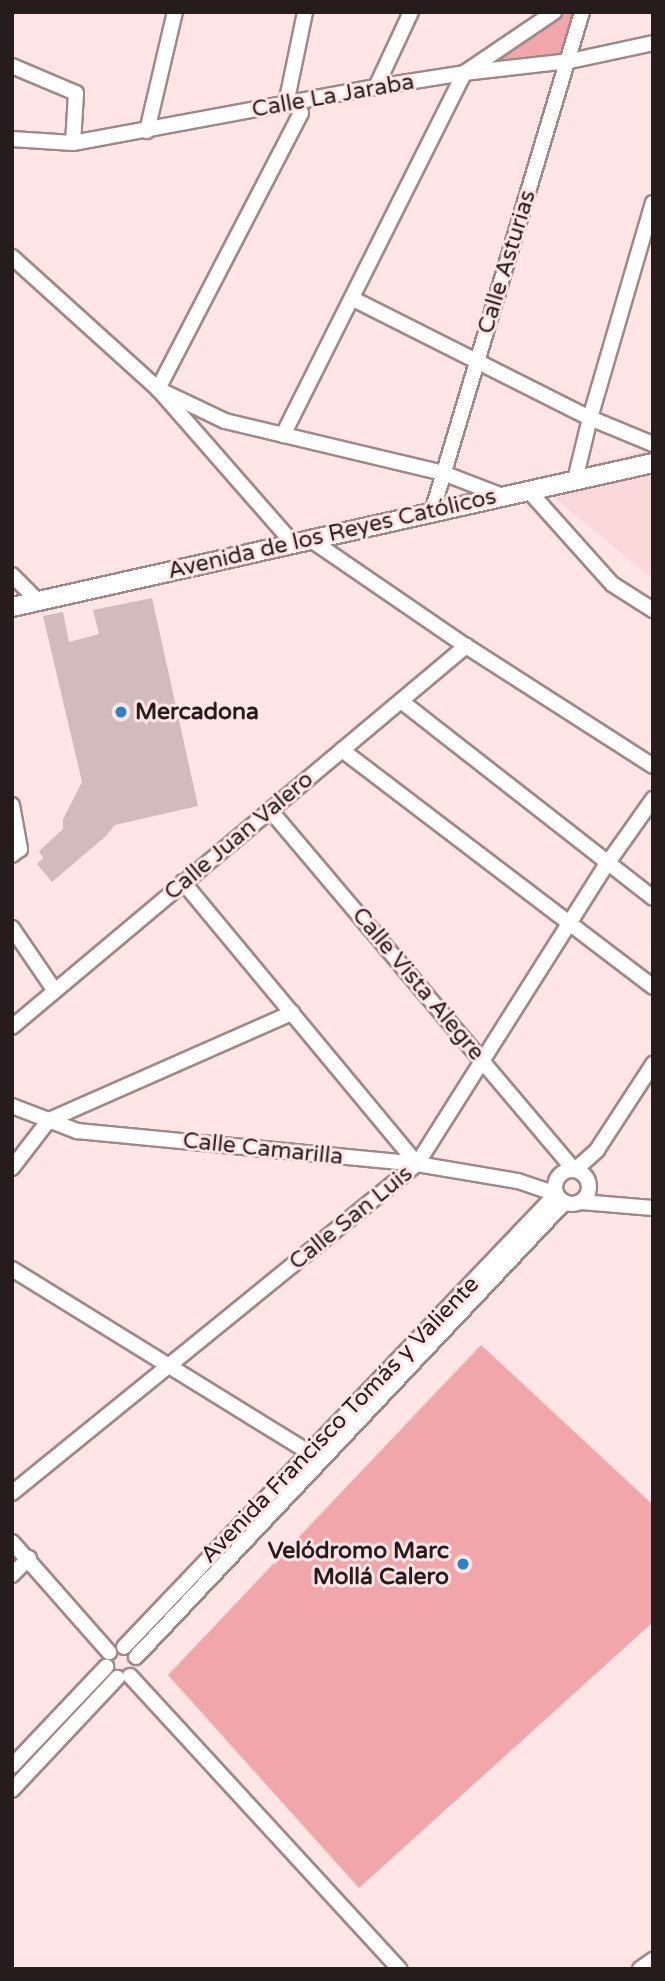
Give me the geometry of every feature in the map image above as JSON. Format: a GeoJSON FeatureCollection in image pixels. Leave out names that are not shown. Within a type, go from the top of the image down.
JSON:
{"type":"FeatureCollection","features":[{"type":"Feature","properties":{"kind":"street"},"geometry":{"type":"LineString","coordinates":[[147,131],[175,12]]}},
{"type":"Feature","properties":{"kind":"street"},"geometry":{"type":"LineString","coordinates":[[158,389],[301,113],[290,104],[305,12]]}},
{"type":"Feature","properties":{"kind":"street"},"geometry":{"type":"LineString","coordinates":[[376,87],[411,12]]}},
{"type":"Feature","properties":{"kind":"street"},"geometry":{"type":"LineString","coordinates":[[283,435],[464,73],[554,12]]}},
{"type":"Feature","properties":{"kind":"street","name":"Calle Asturias"},"geometry":{"type":"LineString","coordinates":[[432,512],[570,61],[582,12]]}},
{"type":"Feature","properties":{"kind":"street","name":"Calle La Jaraba"},"geometry":{"type":"LineString","coordinates":[[12,139],[74,143],[376,87],[464,73],[570,61],[653,43]]}},
{"type":"Feature","properties":{"kind":"street"},"geometry":{"type":"LineString","coordinates":[[12,66],[76,93],[74,143]]}},
{"type":"Feature","properties":{"kind":"street"},"geometry":{"type":"LineString","coordinates":[[575,480],[590,418],[653,203]]}},
{"type":"Feature","properties":{"kind":"street"},"geometry":{"type":"LineString","coordinates":[[12,257],[158,389],[293,543]]}},
{"type":"Feature","properties":{"kind":"street"},"geometry":{"type":"LineString","coordinates":[[353,299],[590,418],[653,444]]}},
{"type":"Feature","properties":{"kind":"street"},"geometry":{"type":"LineString","coordinates":[[158,389],[225,421],[443,473],[503,496]]}},
{"type":"Feature","properties":{"kind":"street","name":"Avenida de los Reyes Católicos"},"geometry":{"type":"LineString","coordinates":[[12,607],[653,463]]}},
{"type":"Feature","properties":{"kind":"street"},"geometry":{"type":"LineString","coordinates":[[528,491],[612,583],[653,610]]}},
{"type":"Feature","properties":{"kind":"street"},"geometry":{"type":"LineString","coordinates":[[312,540],[466,646],[653,765]]}},
{"type":"Feature","properties":{"kind":"street"},"geometry":{"type":"LineString","coordinates":[[12,575],[37,601]]}},
{"type":"Feature","properties":{"kind":"street","name":"Calle Juan Valero"},"geometry":{"type":"LineString","coordinates":[[12,1027],[466,646]]}},
{"type":"Feature","properties":{"kind":"street"},"geometry":{"type":"LineString","coordinates":[[401,701],[653,898]]}},
{"type":"Feature","properties":{"kind":"street"},"geometry":{"type":"LineString","coordinates":[[342,750],[653,987]]}},
{"type":"Feature","properties":{"kind":"street","name":"Calle San Luis"},"geometry":{"type":"LineString","coordinates":[[12,1493],[417,1164],[607,864],[653,799]]}},
{"type":"Feature","properties":{"kind":"street"},"geometry":{"type":"LineString","coordinates":[[12,805],[20,849],[12,856]]}},
{"type":"Feature","properties":{"kind":"street","name":"Calle Vista Alegre"},"geometry":{"type":"LineString","coordinates":[[270,810],[482,1060],[568,1169]]}},
{"type":"Feature","properties":{"kind":"street"},"geometry":{"type":"LineString","coordinates":[[183,882],[417,1164]]}},
{"type":"Feature","properties":{"kind":"street"},"geometry":{"type":"LineString","coordinates":[[12,928],[55,991]]}},
{"type":"Feature","properties":{"kind":"street"},"geometry":{"type":"LineString","coordinates":[[12,1168],[49,1120],[292,1013]]}},
{"type":"Feature","properties":{"kind":"street"},"geometry":{"type":"LineString","coordinates":[[581,1202],[588,1193],[597,1150],[653,1064]]}},
{"type":"Feature","properties":{"kind":"street","name":"Calle Camarilla"},"geometry":{"type":"LineString","coordinates":[[12,1106],[76,1131],[417,1164],[518,1181],[561,1198]]}},
{"type":"Feature","properties":{"kind":"street"},"geometry":{"type":"LineString","coordinates":[[597,1150],[568,1169],[555,1184],[561,1198],[653,1208]]}},
{"type":"Feature","properties":{"kind":"street"},"geometry":{"type":"LineString","coordinates":[[568,1169],[622,1203]]}},
{"type":"Feature","properties":{"kind":"street","name":"Calle Camarilla"},"geometry":{"type":"LineString","coordinates":[[518,1181],[568,1169]]}},
{"type":"Feature","properties":{"kind":"street","name":"Avenida Francisco Tomás y Valiente"},"geometry":{"type":"LineString","coordinates":[[124,1647],[309,1453],[561,1198]]}},
{"type":"Feature","properties":{"kind":"street","name":"Avenida Francisco Tomás y Valiente"},"geometry":{"type":"LineString","coordinates":[[136,1657],[324,1462],[561,1198]]}},
{"type":"Feature","properties":{"kind":"street"},"geometry":{"type":"LineString","coordinates":[[12,1269],[324,1462]]}},
{"type":"Feature","properties":{"kind":"street"},"geometry":{"type":"LineString","coordinates":[[12,1542],[29,1558],[109,1652]]}},
{"type":"Feature","properties":{"kind":"street"},"geometry":{"type":"LineString","coordinates":[[12,1575],[29,1558]]}},
{"type":"Feature","properties":{"kind":"street"},"geometry":{"type":"LineString","coordinates":[[12,1790],[136,1667],[136,1657],[124,1647],[109,1652]]}},
{"type":"Feature","properties":{"kind":"street"},"geometry":{"type":"LineString","coordinates":[[12,1766],[106,1667],[109,1652]]}},
{"type":"Feature","properties":{"kind":"street"},"geometry":{"type":"LineString","coordinates":[[106,1667],[124,1677],[399,1969]]}},
{"type":"Feature","properties":{"kind":"street"},"geometry":{"type":"LineString","coordinates":[[640,1969],[653,1960]]}},
{"type":"Feature","properties":{"kind":"shaded area"},"geometry":{"type":"Polygon","coordinates":[[[554,12],[582,12],[570,61],[464,73],[554,12]]]}},
{"type":"Feature","properties":{"kind":"shaded area"},"geometry":{"type":"Polygon","coordinates":[[[653,449],[653,579],[532,479],[653,449]]]}},
{"type":"Feature","properties":{"kind":"shaded area","name":"Velódromo Marc Mollá Calero"},"geometry":{"type":"Polygon","coordinates":[[[481,1345],[653,1505],[653,1622],[359,1888],[168,1675],[481,1345]]]}},
{"type":"Feature","properties":{"kind":"building","name":"Mercadona"},"geometry":{"type":"Polygon","coordinates":[[[152,598],[198,806],[115,825],[106,836],[52,882],[37,864],[43,858],[39,851],[63,829],[63,819],[82,782],[43,616],[63,612],[69,642],[99,634],[93,610],[152,598]]]}},
{"type":"Feature","properties":{"kind":"place","name":"Mercadona"},"geometry":{"type":"Point","coordinates":[121,712]}},
{"type":"Feature","properties":{"kind":"place","name":"Velódromo Marc Mollá Calero"},"geometry":{"type":"Point","coordinates":[463,1564]}}]}
